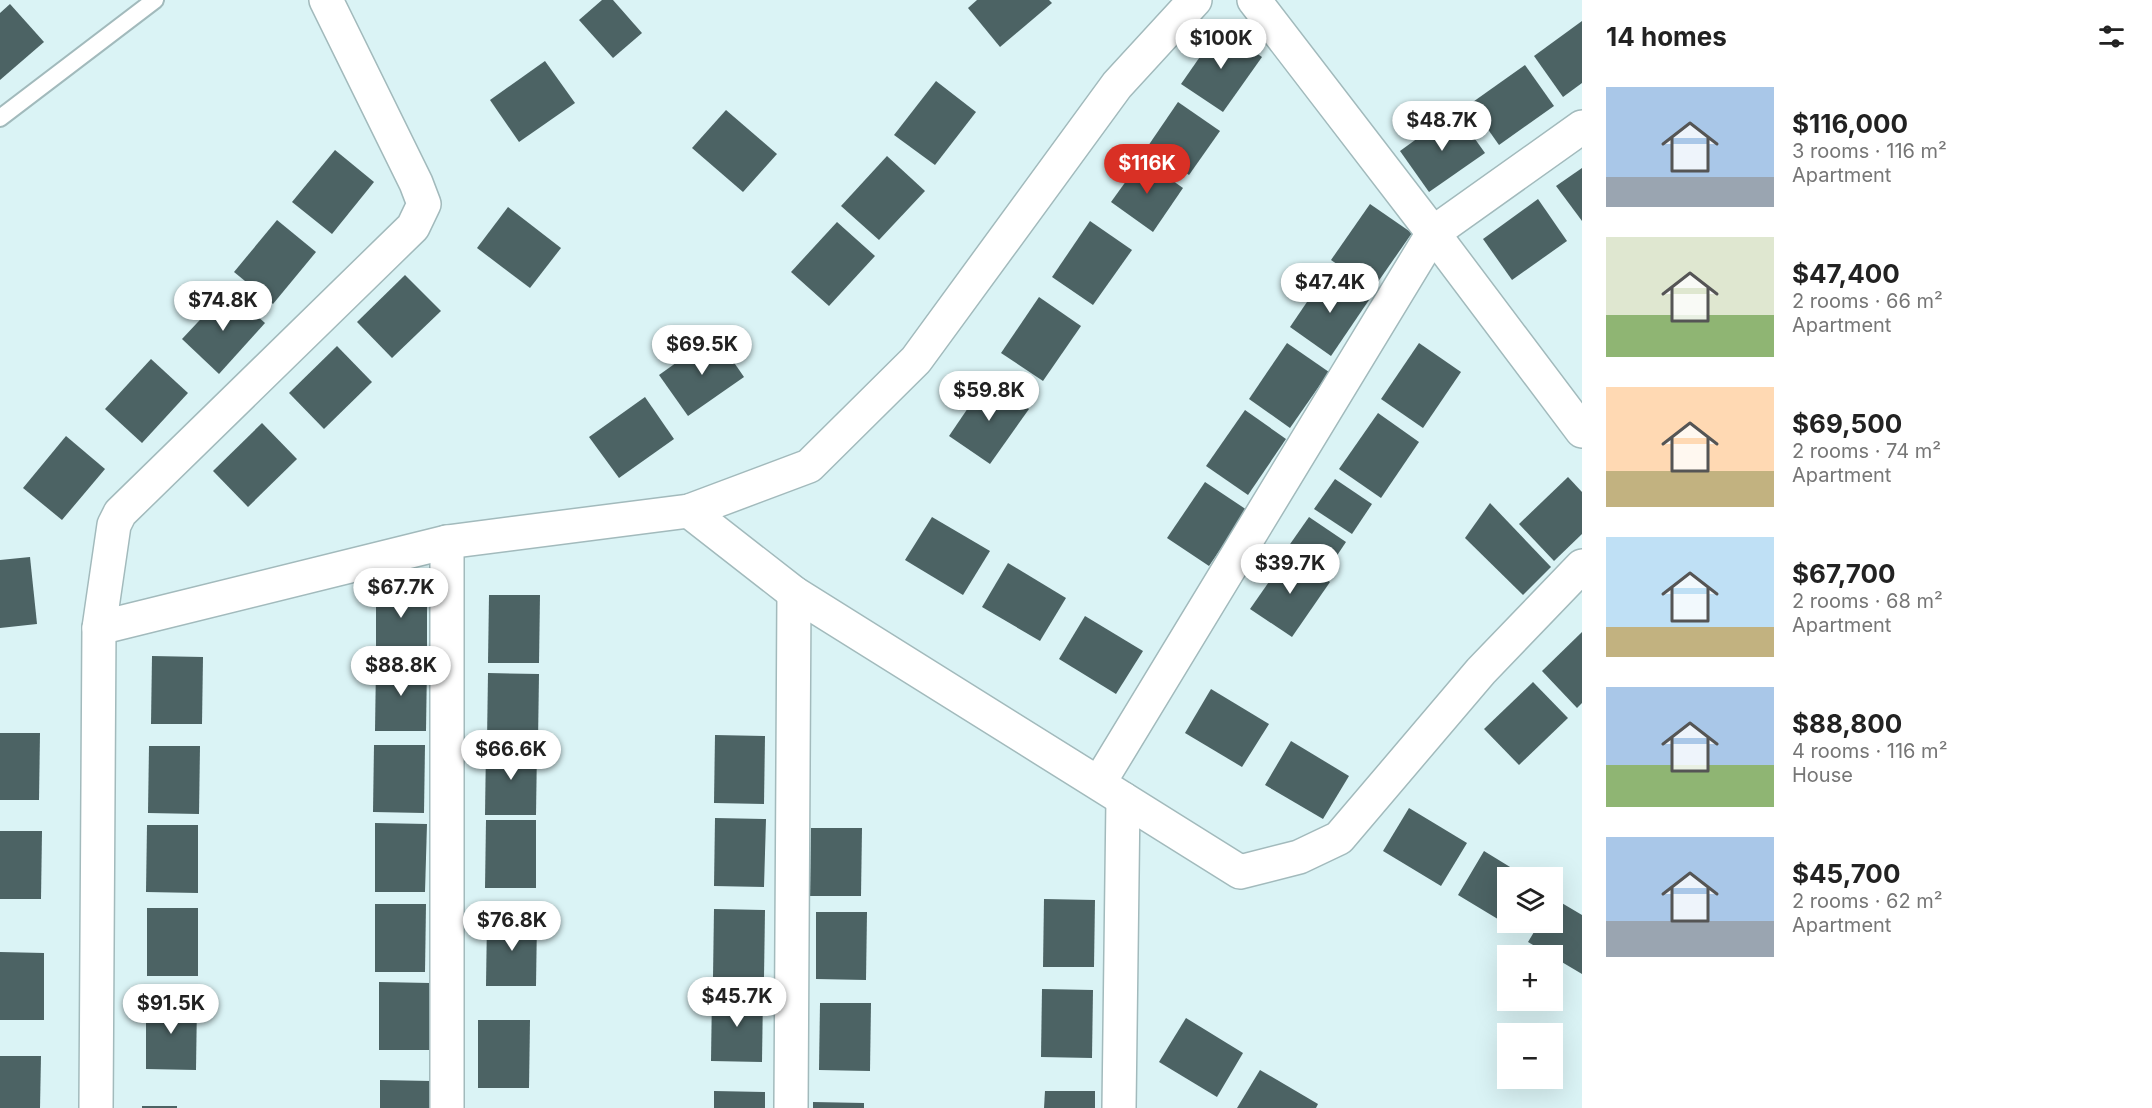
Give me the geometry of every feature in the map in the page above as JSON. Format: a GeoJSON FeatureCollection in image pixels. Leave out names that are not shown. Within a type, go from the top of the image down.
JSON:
{"type":"FeatureCollection","features":[{"type":"Feature","properties":{"kind":"street"},"geometry":{"type":"LineString","coordinates":[[96,1108],[99,628],[114,525],[120,513],[413,227],[424,204],[416,183],[326,0]]}},
{"type":"Feature","properties":{"kind":"street"},"geometry":{"type":"LineString","coordinates":[[99,628],[447,542],[689,511],[809,466],[916,360],[1117,85],[1195,0]]}},
{"type":"Feature","properties":{"kind":"street"},"geometry":{"type":"LineString","coordinates":[[1254,0],[1582,431]]}},
{"type":"Feature","properties":{"kind":"street"},"geometry":{"type":"LineString","coordinates":[[1119,1108],[1111,791],[1433,233],[1582,127]]}},
{"type":"Feature","properties":{"kind":"street"},"geometry":{"type":"LineString","coordinates":[[689,511],[794,593],[1240,872],[1299,856],[1339,838],[1481,671],[1582,566]]}},
{"type":"Feature","properties":{"kind":"street"},"geometry":{"type":"LineString","coordinates":[[447,542],[447,1108]]}},
{"type":"Feature","properties":{"kind":"street"},"geometry":{"type":"LineString","coordinates":[[791,1108],[794,593]]}},
{"type":"Feature","properties":{"kind":"lane"},"geometry":{"type":"LineString","coordinates":[[0,118],[155,0]]}},
{"type":"Feature","properties":{"kind":"building"},"geometry":{"type":"Polygon","coordinates":[[[602,0],[613,0],[642,33],[613,58],[579,20],[602,0]]]}},
{"type":"Feature","properties":{"kind":"building"},"geometry":{"type":"Polygon","coordinates":[[[977,0],[1049,0],[1052,3],[1000,47],[968,8],[977,0]]]}},
{"type":"Feature","properties":{"kind":"building"},"geometry":{"type":"Polygon","coordinates":[[[10,4],[44,42],[0,80],[0,13],[10,4]]]}},
{"type":"Feature","properties":{"kind":"building"},"geometry":{"type":"Polygon","coordinates":[[[1582,21],[1582,83],[1563,97],[1534,56],[1582,21]]]}},
{"type":"Feature","properties":{"kind":"building"},"geometry":{"type":"Polygon","coordinates":[[[1220,28],[1262,57],[1223,112],[1181,84],[1220,28]]]}},
{"type":"Feature","properties":{"kind":"building"},"geometry":{"type":"Polygon","coordinates":[[[545,61],[575,103],[519,142],[490,100],[545,61]]]}},
{"type":"Feature","properties":{"kind":"building"},"geometry":{"type":"Polygon","coordinates":[[[1525,65],[1554,106],[1499,145],[1470,104],[1525,65]]]}},
{"type":"Feature","properties":{"kind":"building"},"geometry":{"type":"Polygon","coordinates":[[[936,81],[976,112],[935,165],[894,135],[936,81]]]}},
{"type":"Feature","properties":{"kind":"building"},"geometry":{"type":"Polygon","coordinates":[[[1178,102],[1220,131],[1189,175],[1148,146],[1178,102]]]}},
{"type":"Feature","properties":{"kind":"building"},"geometry":{"type":"Polygon","coordinates":[[[726,110],[777,154],[743,192],[692,148],[726,110]]]}},
{"type":"Feature","properties":{"kind":"building"},"geometry":{"type":"Polygon","coordinates":[[[1455,111],[1485,153],[1429,192],[1400,151],[1455,111]]]}},
{"type":"Feature","properties":{"kind":"building"},"geometry":{"type":"Polygon","coordinates":[[[335,150],[374,182],[332,234],[292,202],[335,150]]]}},
{"type":"Feature","properties":{"kind":"building"},"geometry":{"type":"Polygon","coordinates":[[[887,156],[925,191],[879,240],[841,206],[887,156]]]}},
{"type":"Feature","properties":{"kind":"building"},"geometry":{"type":"Polygon","coordinates":[[[1142,159],[1183,188],[1153,232],[1111,202],[1142,159]]]}},
{"type":"Feature","properties":{"kind":"building"},"geometry":{"type":"Polygon","coordinates":[[[1582,168],[1582,221],[1556,186],[1582,168]]]}},
{"type":"Feature","properties":{"kind":"building"},"geometry":{"type":"Polygon","coordinates":[[[1538,199],[1567,241],[1512,280],[1483,239],[1538,199]]]}},
{"type":"Feature","properties":{"kind":"building"},"geometry":{"type":"Polygon","coordinates":[[[1370,204],[1412,233],[1373,289],[1331,260],[1370,204]]]}},
{"type":"Feature","properties":{"kind":"building"},"geometry":{"type":"Polygon","coordinates":[[[508,207],[561,248],[530,288],[477,248],[508,207]]]}},
{"type":"Feature","properties":{"kind":"building"},"geometry":{"type":"Polygon","coordinates":[[[277,220],[316,252],[273,304],[234,272],[277,220]]]}},
{"type":"Feature","properties":{"kind":"building"},"geometry":{"type":"Polygon","coordinates":[[[1090,221],[1132,250],[1093,305],[1052,277],[1090,221]]]}},
{"type":"Feature","properties":{"kind":"building"},"geometry":{"type":"Polygon","coordinates":[[[837,222],[875,256],[829,306],[791,272],[837,222]]]}},
{"type":"Feature","properties":{"kind":"building"},"geometry":{"type":"Polygon","coordinates":[[[1328,271],[1369,300],[1331,356],[1290,327],[1328,271]]]}},
{"type":"Feature","properties":{"kind":"building"},"geometry":{"type":"Polygon","coordinates":[[[405,275],[441,311],[392,358],[357,322],[405,275]]]}},
{"type":"Feature","properties":{"kind":"building"},"geometry":{"type":"Polygon","coordinates":[[[228,290],[265,323],[219,374],[182,339],[228,290]]]}},
{"type":"Feature","properties":{"kind":"building"},"geometry":{"type":"Polygon","coordinates":[[[1039,297],[1081,326],[1043,381],[1001,353],[1039,297]]]}},
{"type":"Feature","properties":{"kind":"building"},"geometry":{"type":"Polygon","coordinates":[[[715,335],[744,377],[688,416],[659,375],[715,335]]]}},
{"type":"Feature","properties":{"kind":"building"},"geometry":{"type":"Polygon","coordinates":[[[1287,343],[1329,372],[1290,428],[1249,399],[1287,343]]]}},
{"type":"Feature","properties":{"kind":"building"},"geometry":{"type":"Polygon","coordinates":[[[1419,343],[1461,372],[1423,428],[1381,399],[1419,343]]]}},
{"type":"Feature","properties":{"kind":"building"},"geometry":{"type":"Polygon","coordinates":[[[337,346],[372,382],[324,429],[289,393],[337,346]]]}},
{"type":"Feature","properties":{"kind":"building"},"geometry":{"type":"Polygon","coordinates":[[[151,359],[188,393],[142,443],[105,409],[151,359]]]}},
{"type":"Feature","properties":{"kind":"building"},"geometry":{"type":"Polygon","coordinates":[[[987,380],[1029,409],[990,464],[949,436],[987,380]]]}},
{"type":"Feature","properties":{"kind":"building"},"geometry":{"type":"Polygon","coordinates":[[[645,397],[674,439],[619,478],[589,437],[645,397]]]}},
{"type":"Feature","properties":{"kind":"building"},"geometry":{"type":"Polygon","coordinates":[[[1245,410],[1286,439],[1248,495],[1206,466],[1245,410]]]}},
{"type":"Feature","properties":{"kind":"building"},"geometry":{"type":"Polygon","coordinates":[[[1378,413],[1419,442],[1381,498],[1339,469],[1378,413]]]}},
{"type":"Feature","properties":{"kind":"building"},"geometry":{"type":"Polygon","coordinates":[[[262,423],[297,459],[248,507],[213,471],[262,423]]]}},
{"type":"Feature","properties":{"kind":"building"},"geometry":{"type":"Polygon","coordinates":[[[66,436],[105,469],[62,520],[23,488],[66,436]]]}},
{"type":"Feature","properties":{"kind":"building"},"geometry":{"type":"Polygon","coordinates":[[[1568,477],[1582,492],[1582,534],[1554,561],[1519,524],[1568,477]]]}},
{"type":"Feature","properties":{"kind":"building"},"geometry":{"type":"Polygon","coordinates":[[[1335,479],[1372,504],[1352,534],[1314,509],[1335,479]]]}},
{"type":"Feature","properties":{"kind":"building"},"geometry":{"type":"Polygon","coordinates":[[[1205,482],[1247,510],[1209,566],[1167,538],[1205,482]]]}},
{"type":"Feature","properties":{"kind":"building"},"geometry":{"type":"Polygon","coordinates":[[[1490,503],[1551,567],[1523,595],[1465,538],[1490,503]]]}},
{"type":"Feature","properties":{"kind":"building"},"geometry":{"type":"Polygon","coordinates":[[[932,517],[990,551],[963,595],[905,560],[932,517]]]}},
{"type":"Feature","properties":{"kind":"building"},"geometry":{"type":"Polygon","coordinates":[[[1309,517],[1346,542],[1326,572],[1288,547],[1309,517]]]}},
{"type":"Feature","properties":{"kind":"building"},"geometry":{"type":"Polygon","coordinates":[[[1289,553],[1330,582],[1292,637],[1250,609],[1289,553]]]}},
{"type":"Feature","properties":{"kind":"building"},"geometry":{"type":"Polygon","coordinates":[[[30,557],[37,624],[0,628],[0,560],[30,557]]]}},
{"type":"Feature","properties":{"kind":"building"},"geometry":{"type":"Polygon","coordinates":[[[1008,563],[1066,598],[1040,641],[982,607],[1008,563]]]}},
{"type":"Feature","properties":{"kind":"building"},"geometry":{"type":"Polygon","coordinates":[[[376,585],[427,585],[427,653],[376,653],[376,585]]]}},
{"type":"Feature","properties":{"kind":"building"},"geometry":{"type":"Polygon","coordinates":[[[489,595],[540,595],[539,663],[488,663],[489,595]]]}},
{"type":"Feature","properties":{"kind":"building"},"geometry":{"type":"Polygon","coordinates":[[[1085,616],[1143,651],[1116,694],[1059,659],[1085,616]]]}},
{"type":"Feature","properties":{"kind":"building"},"geometry":{"type":"Polygon","coordinates":[[[1582,632],[1582,703],[1577,708],[1542,671],[1582,632]]]}},
{"type":"Feature","properties":{"kind":"building"},"geometry":{"type":"Polygon","coordinates":[[[152,656],[203,657],[202,724],[151,724],[152,656]]]}},
{"type":"Feature","properties":{"kind":"building"},"geometry":{"type":"Polygon","coordinates":[[[376,664],[427,664],[426,731],[375,731],[376,664]]]}},
{"type":"Feature","properties":{"kind":"building"},"geometry":{"type":"Polygon","coordinates":[[[488,673],[539,674],[538,741],[487,741],[488,673]]]}},
{"type":"Feature","properties":{"kind":"building"},"geometry":{"type":"Polygon","coordinates":[[[1533,682],[1568,718],[1519,765],[1484,729],[1533,682]]]}},
{"type":"Feature","properties":{"kind":"building"},"geometry":{"type":"Polygon","coordinates":[[[1211,689],[1269,724],[1242,767],[1185,733],[1211,689]]]}},
{"type":"Feature","properties":{"kind":"building"},"geometry":{"type":"Polygon","coordinates":[[[0,733],[40,733],[39,800],[0,800],[0,733]]]}},
{"type":"Feature","properties":{"kind":"building"},"geometry":{"type":"Polygon","coordinates":[[[715,735],[765,736],[764,804],[714,803],[715,735]]]}},
{"type":"Feature","properties":{"kind":"building"},"geometry":{"type":"Polygon","coordinates":[[[1291,741],[1349,776],[1323,819],[1265,785],[1291,741]]]}},
{"type":"Feature","properties":{"kind":"building"},"geometry":{"type":"Polygon","coordinates":[[[374,745],[425,745],[424,813],[373,812],[374,745]]]}},
{"type":"Feature","properties":{"kind":"building"},"geometry":{"type":"Polygon","coordinates":[[[149,746],[200,746],[199,814],[148,813],[149,746]]]}},
{"type":"Feature","properties":{"kind":"building"},"geometry":{"type":"Polygon","coordinates":[[[486,747],[537,748],[536,815],[485,815],[486,747]]]}},
{"type":"Feature","properties":{"kind":"building"},"geometry":{"type":"Polygon","coordinates":[[[1409,808],[1467,843],[1441,886],[1383,851],[1409,808]]]}},
{"type":"Feature","properties":{"kind":"building"},"geometry":{"type":"Polygon","coordinates":[[[715,818],[766,819],[764,887],[714,886],[715,818]]]}},
{"type":"Feature","properties":{"kind":"building"},"geometry":{"type":"Polygon","coordinates":[[[486,820],[536,820],[536,888],[485,888],[486,820]]]}},
{"type":"Feature","properties":{"kind":"building"},"geometry":{"type":"Polygon","coordinates":[[[375,823],[427,824],[425,892],[375,892],[375,823]]]}},
{"type":"Feature","properties":{"kind":"building"},"geometry":{"type":"Polygon","coordinates":[[[147,825],[198,825],[198,893],[146,892],[147,825]]]}},
{"type":"Feature","properties":{"kind":"building"},"geometry":{"type":"Polygon","coordinates":[[[811,828],[862,828],[861,896],[810,896],[811,828]]]}},
{"type":"Feature","properties":{"kind":"building"},"geometry":{"type":"Polygon","coordinates":[[[0,831],[42,831],[41,899],[0,899],[0,831]]]}},
{"type":"Feature","properties":{"kind":"building"},"geometry":{"type":"Polygon","coordinates":[[[1484,851],[1510,867],[1497,867],[1497,919],[1458,895],[1484,851]]]}},
{"type":"Feature","properties":{"kind":"building"},"geometry":{"type":"Polygon","coordinates":[[[1044,899],[1095,900],[1094,967],[1043,967],[1044,899]]]}},
{"type":"Feature","properties":{"kind":"building"},"geometry":{"type":"Polygon","coordinates":[[[375,904],[426,904],[425,972],[375,972],[375,904]]]}},
{"type":"Feature","properties":{"kind":"building"},"geometry":{"type":"Polygon","coordinates":[[[1563,904],[1582,915],[1582,974],[1563,963],[1563,945],[1533,945],[1528,942],[1533,933],[1563,933],[1563,904]]]}},
{"type":"Feature","properties":{"kind":"building"},"geometry":{"type":"Polygon","coordinates":[[[147,908],[198,908],[198,976],[147,976],[147,908]]]}},
{"type":"Feature","properties":{"kind":"building"},"geometry":{"type":"Polygon","coordinates":[[[714,909],[765,910],[764,977],[713,977],[714,909]]]}},
{"type":"Feature","properties":{"kind":"building"},"geometry":{"type":"Polygon","coordinates":[[[816,912],[867,912],[866,980],[816,979],[816,912]]]}},
{"type":"Feature","properties":{"kind":"building"},"geometry":{"type":"Polygon","coordinates":[[[487,919],[537,919],[536,986],[486,986],[487,919]]]}},
{"type":"Feature","properties":{"kind":"building"},"geometry":{"type":"Polygon","coordinates":[[[0,952],[44,953],[44,1020],[0,1020],[0,952]]]}},
{"type":"Feature","properties":{"kind":"building"},"geometry":{"type":"Polygon","coordinates":[[[379,982],[430,983],[429,1050],[379,1050],[379,982]]]}},
{"type":"Feature","properties":{"kind":"building"},"geometry":{"type":"Polygon","coordinates":[[[1042,989],[1093,990],[1092,1058],[1041,1057],[1042,989]]]}},
{"type":"Feature","properties":{"kind":"building"},"geometry":{"type":"Polygon","coordinates":[[[712,994],[763,994],[762,1062],[711,1061],[712,994]]]}},
{"type":"Feature","properties":{"kind":"building"},"geometry":{"type":"Polygon","coordinates":[[[146,1001],[197,1002],[196,1070],[146,1069],[146,1001]]]}},
{"type":"Feature","properties":{"kind":"building"},"geometry":{"type":"Polygon","coordinates":[[[820,1003],[871,1003],[870,1071],[819,1070],[820,1003]]]}},
{"type":"Feature","properties":{"kind":"building"},"geometry":{"type":"Polygon","coordinates":[[[1186,1018],[1243,1053],[1217,1097],[1159,1062],[1186,1018]]]}},
{"type":"Feature","properties":{"kind":"building"},"geometry":{"type":"Polygon","coordinates":[[[478,1020],[530,1020],[529,1088],[478,1088],[478,1020]]]}},
{"type":"Feature","properties":{"kind":"building"},"geometry":{"type":"Polygon","coordinates":[[[0,1056],[41,1056],[40,1108],[0,1108],[0,1056]]]}},
{"type":"Feature","properties":{"kind":"building"},"geometry":{"type":"Polygon","coordinates":[[[1260,1070],[1318,1104],[1316,1108],[1237,1108],[1260,1070]]]}},
{"type":"Feature","properties":{"kind":"building"},"geometry":{"type":"Polygon","coordinates":[[[380,1080],[431,1081],[431,1108],[380,1108],[380,1080]]]}},
{"type":"Feature","properties":{"kind":"building"},"geometry":{"type":"Polygon","coordinates":[[[714,1091],[765,1092],[765,1108],[714,1108],[714,1091]]]}},
{"type":"Feature","properties":{"kind":"building"},"geometry":{"type":"Polygon","coordinates":[[[1045,1091],[1095,1091],[1095,1108],[1044,1108],[1045,1091]]]}},
{"type":"Feature","properties":{"kind":"building"},"geometry":{"type":"Polygon","coordinates":[[[813,1102],[864,1103],[864,1108],[813,1108],[813,1102]]]}},
{"type":"Feature","properties":{"kind":"building"},"geometry":{"type":"Polygon","coordinates":[[[142,1106],[177,1106],[177,1108],[142,1108],[142,1106]]]}}]}
